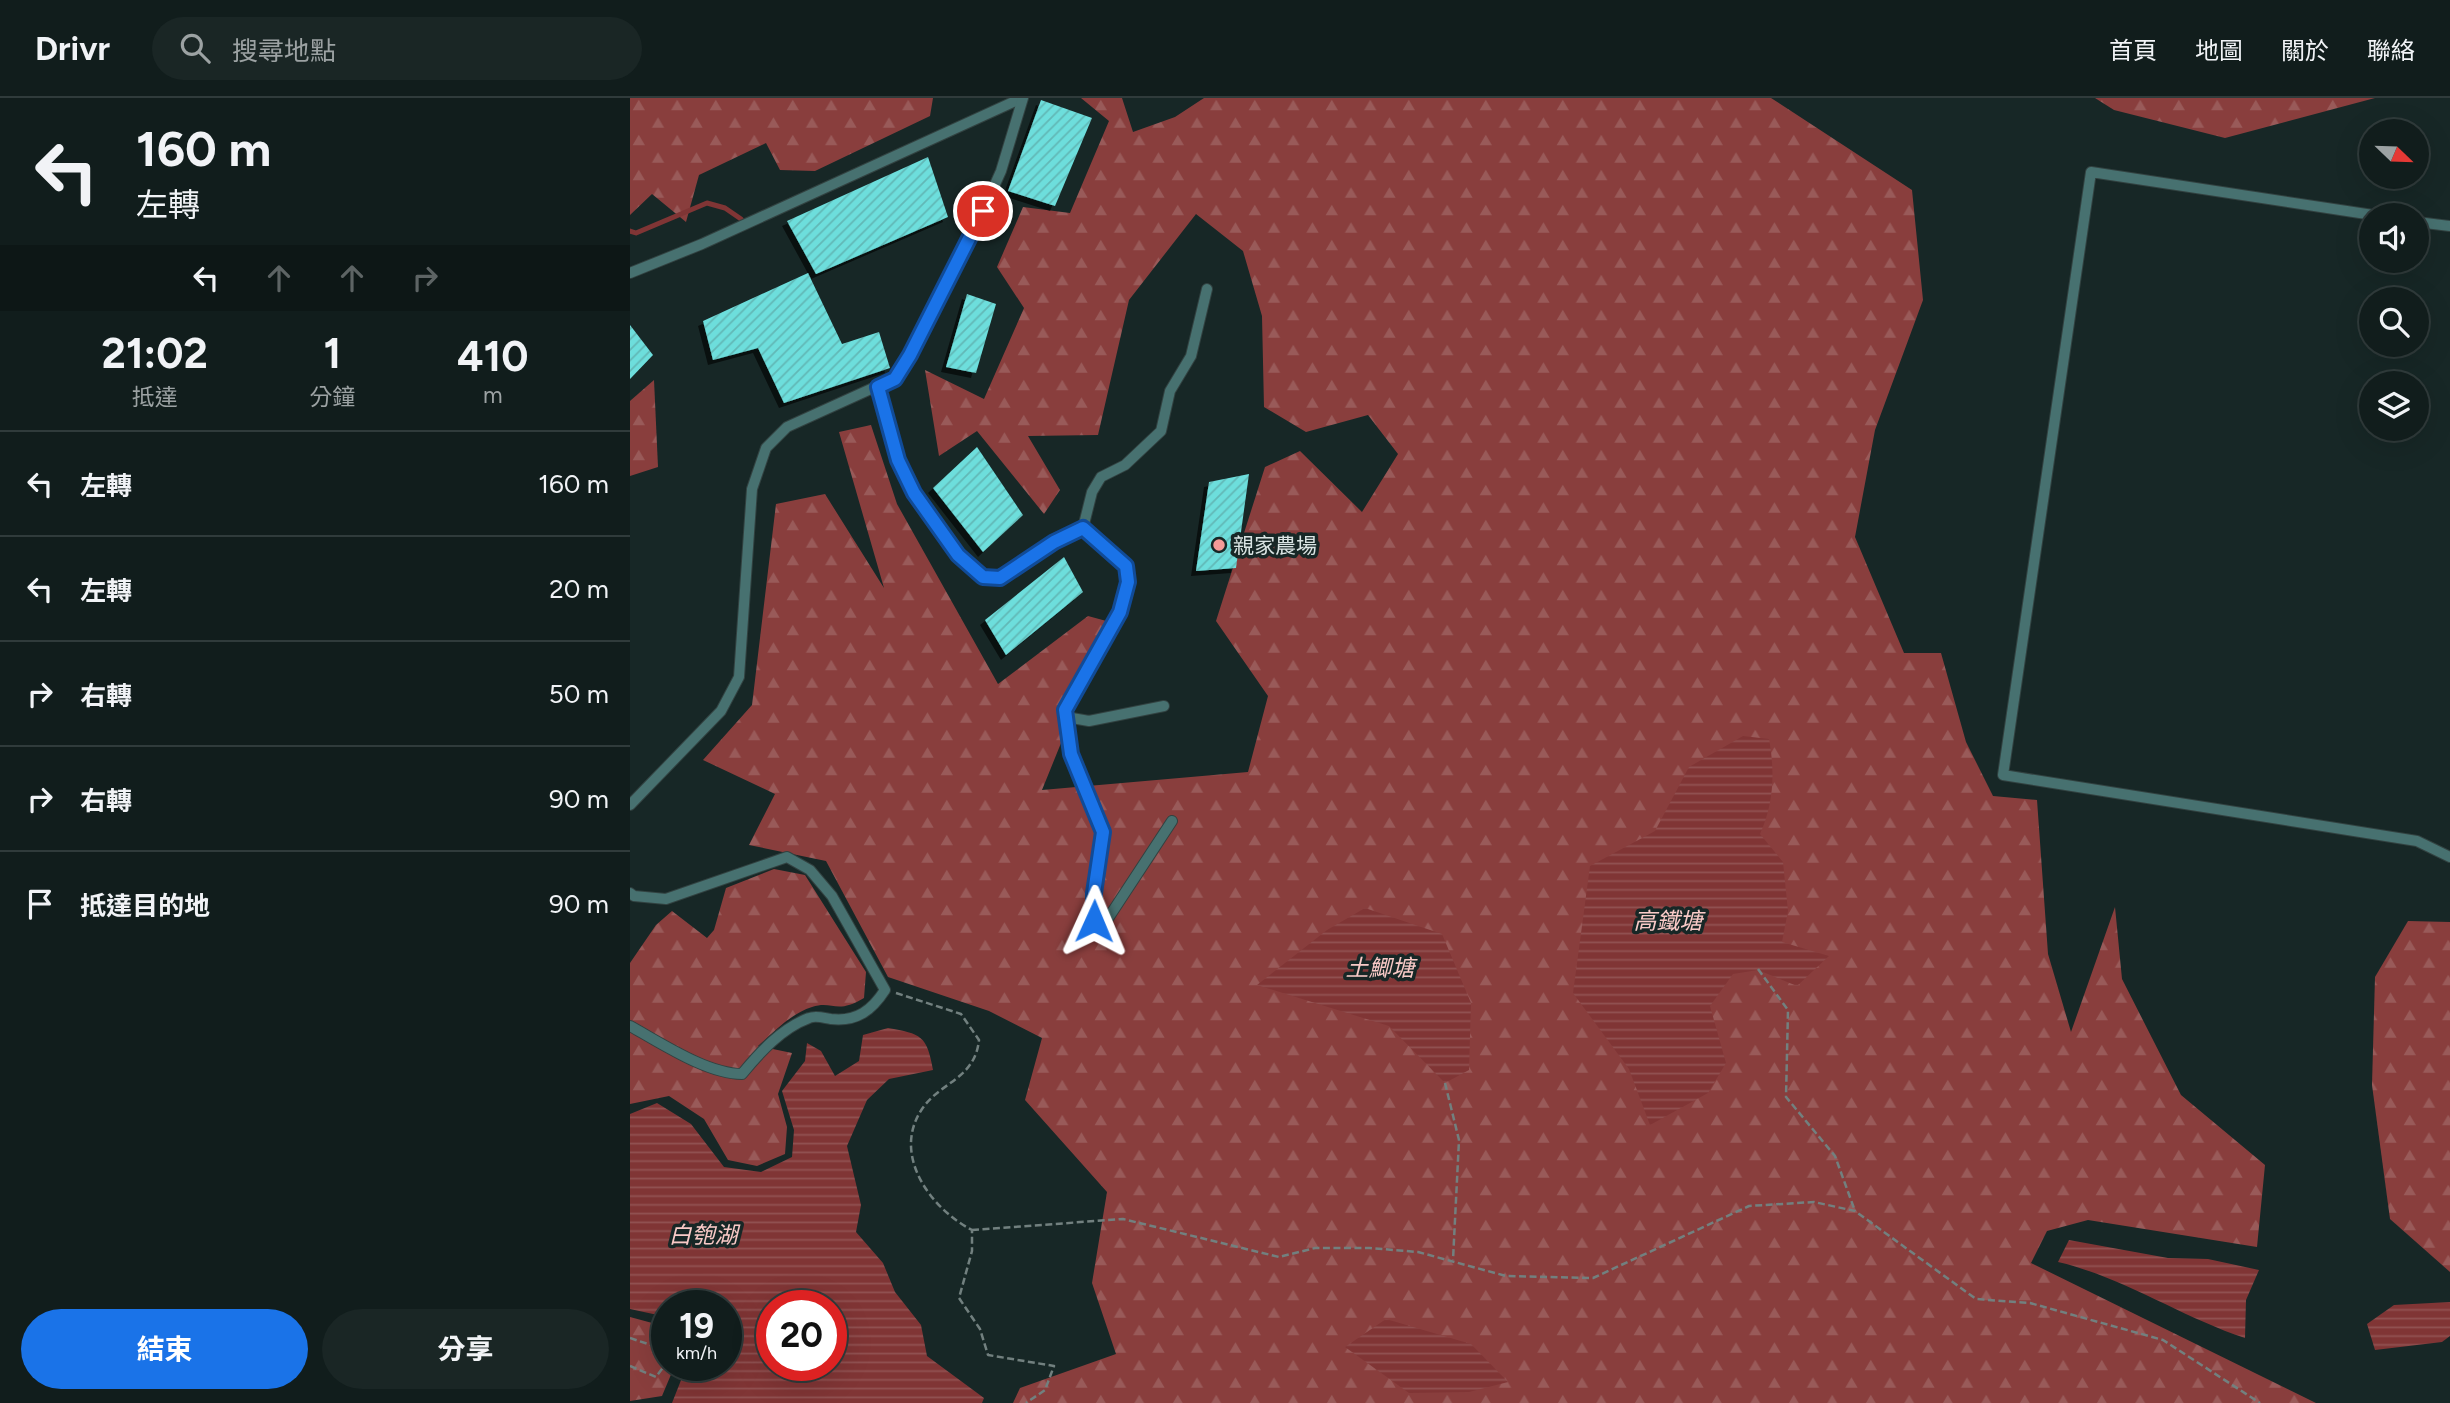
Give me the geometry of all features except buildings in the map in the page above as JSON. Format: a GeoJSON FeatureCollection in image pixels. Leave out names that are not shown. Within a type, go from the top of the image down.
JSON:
{"type":"FeatureCollection","features":[{"type":"Feature","properties":{"kind":"lane"},"geometry":{"type":"LineString","coordinates":[[630,273],[702,244],[1023,98]]}},
{"type":"Feature","properties":{"kind":"lane"},"geometry":{"type":"LineString","coordinates":[[630,805],[721,711],[738,677],[752,489],[766,448],[787,427],[895,379],[974,231],[1001,171],[1023,98]]}},
{"type":"Feature","properties":{"kind":"lane"},"geometry":{"type":"LineString","coordinates":[[2359,213],[2091,172],[2003,775],[2417,841],[2450,856]]}},
{"type":"Feature","properties":{"kind":"lane"},"geometry":{"type":"LineString","coordinates":[[2429,223],[2450,226]]}},
{"type":"Feature","properties":{"kind":"lane"},"geometry":{"type":"LineString","coordinates":[[1083,528],[1092,492],[1101,477],[1125,465],[1161,431],[1170,391],[1191,356],[1207,289]]}},
{"type":"Feature","properties":{"kind":"lane"},"geometry":{"type":"LineString","coordinates":[[878,387],[898,460],[914,493],[958,555],[983,577],[1000,578],[1054,542],[1083,528]]}},
{"type":"Feature","properties":{"kind":"lane"},"geometry":{"type":"LineString","coordinates":[[1083,528],[1126,566],[1128,582],[1120,612],[1065,710],[1071,754],[1103,832],[1094,893],[1094,921],[1107,920],[1172,821]]}},
{"type":"Feature","properties":{"kind":"lane"},"geometry":{"type":"LineString","coordinates":[[1066,717],[1089,721],[1164,706]]}},
{"type":"Feature","properties":{"kind":"lane"},"geometry":{"type":"LineString","coordinates":[[630,893],[634,896],[666,899],[787,857],[810,870],[832,896],[885,990],[875,1006],[856,1017],[847,1020],[814,1016],[797,1023],[783,1032],[742,1074],[715,1069],[630,1026]]}},
{"type":"Feature","properties":{"kind":"path"},"geometry":{"type":"LineString","coordinates":[[1758,970],[1788,1010],[1786,1097],[1835,1156],[1855,1211]]}},
{"type":"Feature","properties":{"kind":"path"},"geometry":{"type":"LineString","coordinates":[[885,990],[961,1014],[979,1041],[977,1056],[964,1073],[923,1106],[916,1119],[911,1147],[914,1167],[923,1186],[951,1219],[972,1230],[1122,1219],[1279,1257],[1315,1248],[1370,1248],[1418,1252],[1506,1276],[1593,1278],[1749,1206],[1814,1202],[1855,1211],[1976,1298],[2030,1303],[2163,1340],[2260,1403]]}},
{"type":"Feature","properties":{"kind":"path"},"geometry":{"type":"LineString","coordinates":[[1445,1083],[1459,1140],[1453,1261]]}},
{"type":"Feature","properties":{"kind":"path"},"geometry":{"type":"LineString","coordinates":[[972,1230],[972,1251],[959,1298],[980,1329],[988,1355],[1054,1366],[1045,1390],[1026,1403]]}},
{"type":"Feature","properties":{"kind":"path"},"geometry":{"type":"LineString","coordinates":[[630,1338],[651,1345]]}},
{"type":"Feature","properties":{"kind":"path"},"geometry":{"type":"LineString","coordinates":[[630,1366],[651,1375]]}},
{"type":"Feature","properties":{"kind":"green space"},"geometry":{"type":"Polygon","coordinates":[[[630,98],[933,98],[930,116],[815,171],[780,170],[766,143],[699,175],[686,222],[652,194],[630,215],[630,98]]]}},
{"type":"Feature","properties":{"kind":"green space"},"geometry":{"type":"Polygon","coordinates":[[[1081,98],[1122,98],[1133,132],[1175,117],[1204,98],[1771,98],[1912,190],[1923,300],[1875,430],[1855,537],[1904,653],[1941,653],[1966,742],[1993,796],[2037,800],[2048,954],[2071,1032],[2115,907],[2122,979],[2181,1095],[2265,1165],[2257,1247],[2088,1220],[2047,1231],[2031,1263],[2316,1403],[1013,1403],[1020,1388],[1116,1354],[1092,1283],[1107,1192],[1025,1100],[1042,1038],[989,1011],[888,977],[826,861],[749,845],[775,794],[703,760],[752,705],[776,504],[825,494],[884,588],[839,432],[871,425],[897,504],[998,684],[1088,616],[1110,622],[1042,790],[1248,772],[1268,696],[1216,621],[1265,467],[1300,451],[1362,512],[1398,454],[1368,415],[1306,432],[1264,407],[1262,316],[1243,251],[1196,214],[1129,300],[1098,435],[1028,436],[1060,490],[1044,514],[977,431],[939,456],[925,370],[984,399],[1024,308],[997,267],[1023,207],[1070,213],[1109,121],[1081,98]]]}},
{"type":"Feature","properties":{"kind":"green space"},"geometry":{"type":"Polygon","coordinates":[[[2095,98],[2375,98],[2225,138],[2114,110],[2095,98]]]}},
{"type":"Feature","properties":{"kind":"green space"},"geometry":{"type":"Polygon","coordinates":[[[654,380],[658,467],[630,476],[630,401],[654,380]]]}},
{"type":"Feature","properties":{"kind":"green space"},"geometry":{"type":"Polygon","coordinates":[[[774,869],[805,875],[866,972],[864,998],[847,1006],[819,1005],[804,1010],[758,1046],[792,1053],[778,1094],[787,1127],[785,1154],[757,1166],[728,1160],[704,1119],[669,1096],[630,1104],[630,963],[656,925],[672,911],[707,938],[714,930],[726,888],[774,869]]]}},
{"type":"Feature","properties":{"kind":"green space"},"geometry":{"type":"Polygon","coordinates":[[[2408,921],[2450,922],[2450,1272],[2390,1219],[2372,1085],[2375,977],[2408,921]]]}},
{"type":"Feature","properties":{"kind":"green space"},"geometry":{"type":"Polygon","coordinates":[[[630,1317],[651,1323],[651,1381],[668,1381],[662,1396],[630,1401],[630,1317]]]}},
{"type":"Feature","properties":{"kind":"water","name":"高鐵塘"},"geometry":{"type":"Polygon","coordinates":[[[1743,736],[1769,739],[1772,787],[1760,834],[1783,862],[1788,911],[1782,942],[1829,956],[1797,986],[1758,970],[1733,974],[1710,1006],[1726,1063],[1708,1093],[1650,1125],[1629,1069],[1573,993],[1590,866],[1655,831],[1689,767],[1743,736]]]}},
{"type":"Feature","properties":{"kind":"water","name":"土鯽塘"},"geometry":{"type":"Polygon","coordinates":[[[1365,908],[1442,934],[1471,1003],[1469,1070],[1445,1083],[1389,1026],[1257,985],[1327,930],[1365,908]]]}},
{"type":"Feature","properties":{"kind":"water","name":"白匏湖"},"geometry":{"type":"Polygon","coordinates":[[[888,1028],[921,1038],[928,1050],[933,1070],[889,1079],[867,1100],[847,1146],[861,1205],[856,1232],[883,1263],[895,1292],[921,1325],[927,1356],[984,1398],[982,1403],[672,1403],[681,1381],[742,1381],[742,1290],[651,1290],[651,1314],[630,1309],[630,1114],[657,1103],[691,1124],[724,1167],[761,1172],[792,1157],[794,1130],[782,1091],[805,1061],[807,1043],[821,1051],[835,1076],[859,1061],[863,1035],[888,1028]]]}},
{"type":"Feature","properties":{"kind":"water"},"geometry":{"type":"Polygon","coordinates":[[[2069,1240],[2168,1258],[2208,1259],[2259,1270],[2246,1300],[2245,1338],[2106,1277],[2058,1262],[2069,1240]]]}},
{"type":"Feature","properties":{"kind":"water"},"geometry":{"type":"Polygon","coordinates":[[[2450,1302],[2450,1336],[2442,1342],[2375,1350],[2367,1324],[2394,1305],[2450,1302]]]}},
{"type":"Feature","properties":{"kind":"water"},"geometry":{"type":"Polygon","coordinates":[[[1386,1319],[1471,1344],[1508,1382],[1469,1392],[1409,1393],[1345,1347],[1386,1319]]]}},
{"type":"Feature","properties":{"kind":"waterway"},"geometry":{"type":"LineString","coordinates":[[630,231],[636,233],[707,203],[725,208],[741,219]]}},
{"type":"Feature","properties":{"kind":"place","name":"親家農場"},"geometry":{"type":"Point","coordinates":[1219,545]}},
{"type":"Feature","properties":{"kind":"route"},"geometry":{"type":"LineString","coordinates":[[983,211],[910,355],[895,379],[878,387],[898,460],[914,493],[958,555],[983,577],[1000,578],[1054,542],[1083,528],[1126,566],[1128,582],[1120,612],[1065,710],[1071,754],[1093,802],[1103,832],[1094,893],[1094,921]]}}]}
